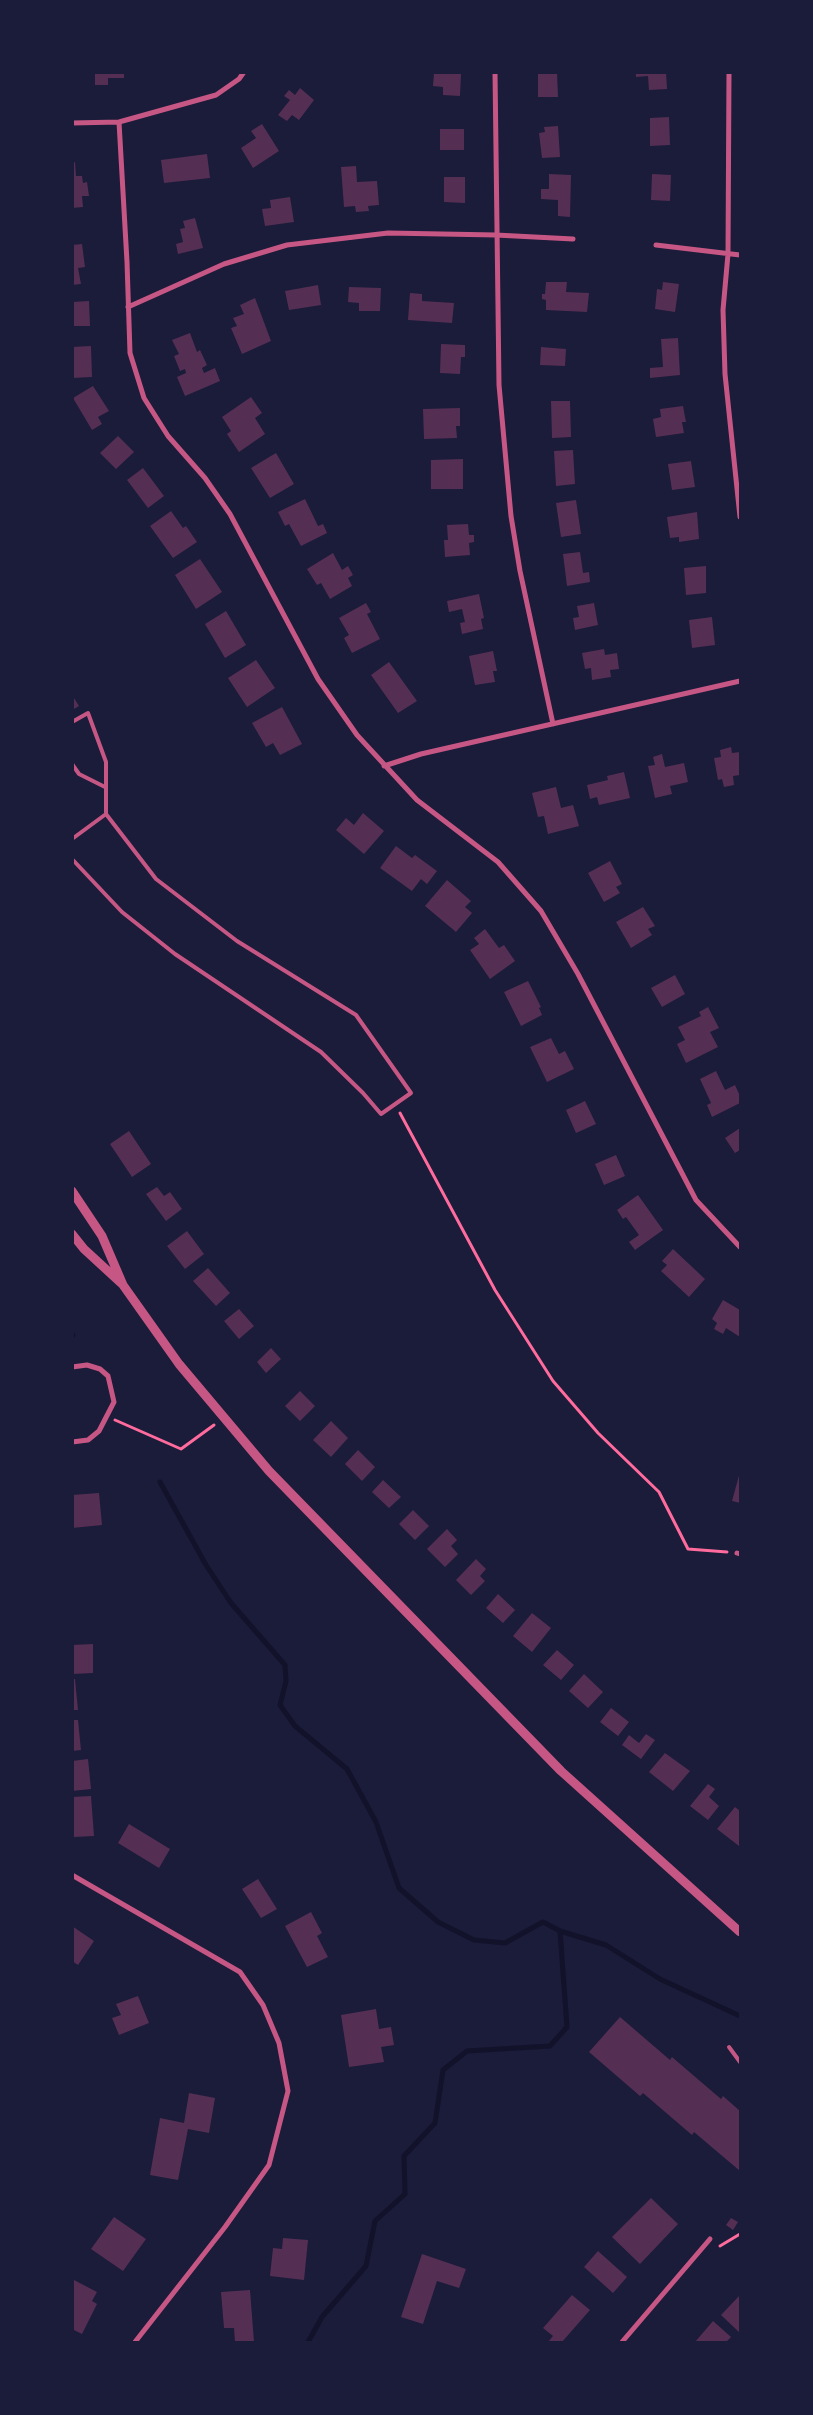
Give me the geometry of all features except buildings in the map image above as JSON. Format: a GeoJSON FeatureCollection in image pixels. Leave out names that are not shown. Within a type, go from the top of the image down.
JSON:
{"type":"FeatureCollection","features":[{"type":"Feature","properties":{"kind":"street"},"geometry":{"type":"LineString","coordinates":[[72,123],[118,122],[216,94],[239,79],[244,72]]}},
{"type":"Feature","properties":{"kind":"street"},"geometry":{"type":"LineString","coordinates":[[495,72],[499,385],[511,516],[520,571],[553,724]]}},
{"type":"Feature","properties":{"kind":"street"},"geometry":{"type":"LineString","coordinates":[[729,72],[728,254],[723,310],[725,374],[740,517]]}},
{"type":"Feature","properties":{"kind":"street"},"geometry":{"type":"LineString","coordinates":[[118,122],[128,262],[130,353],[144,398],[168,436],[204,478],[230,514],[318,679],[357,735],[417,800],[498,862],[540,911],[578,974],[696,1200],[740,1247]]}},
{"type":"Feature","properties":{"kind":"street"},"geometry":{"type":"LineString","coordinates":[[128,307],[224,264],[288,245],[388,233],[496,235],[573,239]]}},
{"type":"Feature","properties":{"kind":"street"},"geometry":{"type":"LineString","coordinates":[[656,245],[740,255]]}},
{"type":"Feature","properties":{"kind":"street"},"geometry":{"type":"LineString","coordinates":[[384,766],[422,754],[740,680]]}},
{"type":"Feature","properties":{"kind":"street"},"geometry":{"type":"LineString","coordinates":[[72,1191],[102,1236],[123,1285]]}},
{"type":"Feature","properties":{"kind":"street"},"geometry":{"type":"LineString","coordinates":[[72,1234],[84,1249],[123,1285],[179,1364],[269,1470],[502,1713],[561,1771],[740,1932]]}},
{"type":"Feature","properties":{"kind":"street"},"geometry":{"type":"LineString","coordinates":[[72,1367],[87,1365],[100,1369],[108,1376],[114,1402],[99,1431],[88,1440],[72,1442]]}},
{"type":"Feature","properties":{"kind":"street"},"geometry":{"type":"LineString","coordinates":[[72,1875],[240,1972],[264,2005],[279,2043],[288,2091],[269,2165],[135,2342]]}},
{"type":"Feature","properties":{"kind":"street"},"geometry":{"type":"LineString","coordinates":[[622,2342],[710,2239]]}},
{"type":"Feature","properties":{"kind":"lane"},"geometry":{"type":"LineString","coordinates":[[72,722],[88,713],[106,762],[106,814],[156,879],[237,941],[356,1015],[411,1094],[396,1106],[381,1114],[363,1093],[321,1052],[175,954],[122,912],[72,860]]}},
{"type":"Feature","properties":{"kind":"lane"},"geometry":{"type":"LineString","coordinates":[[72,764],[79,774],[105,787]]}},
{"type":"Feature","properties":{"kind":"lane"},"geometry":{"type":"LineString","coordinates":[[72,839],[106,814]]}},
{"type":"Feature","properties":{"kind":"lane"},"geometry":{"type":"LineString","coordinates":[[729,2047],[740,2062]]}},
{"type":"Feature","properties":{"kind":"path"},"geometry":{"type":"LineString","coordinates":[[396,1106],[495,1290],[552,1381],[598,1433],[659,1492],[688,1549],[739,1553]]}},
{"type":"Feature","properties":{"kind":"path"},"geometry":{"type":"LineString","coordinates":[[108,1416],[181,1450],[223,1418]]}},
{"type":"Feature","properties":{"kind":"path"},"geometry":{"type":"LineString","coordinates":[[724,2242],[740,2234]]}},
{"type":"Feature","properties":{"kind":"waterway"},"geometry":{"type":"LineString","coordinates":[[160,1482],[206,1565],[231,1603],[285,1665],[286,1681],[280,1705],[295,1726],[347,1769],[376,1822],[399,1888],[438,1922],[474,1940],[505,1943],[543,1922],[560,1931],[606,1945],[660,1979],[740,2016]]}},
{"type":"Feature","properties":{"kind":"waterway"},"geometry":{"type":"LineString","coordinates":[[308,2342],[322,2317],[366,2266],[375,2221],[405,2194],[404,2156],[435,2123],[443,2070],[467,2051],[550,2046],[567,2027],[560,1931]]}}]}
